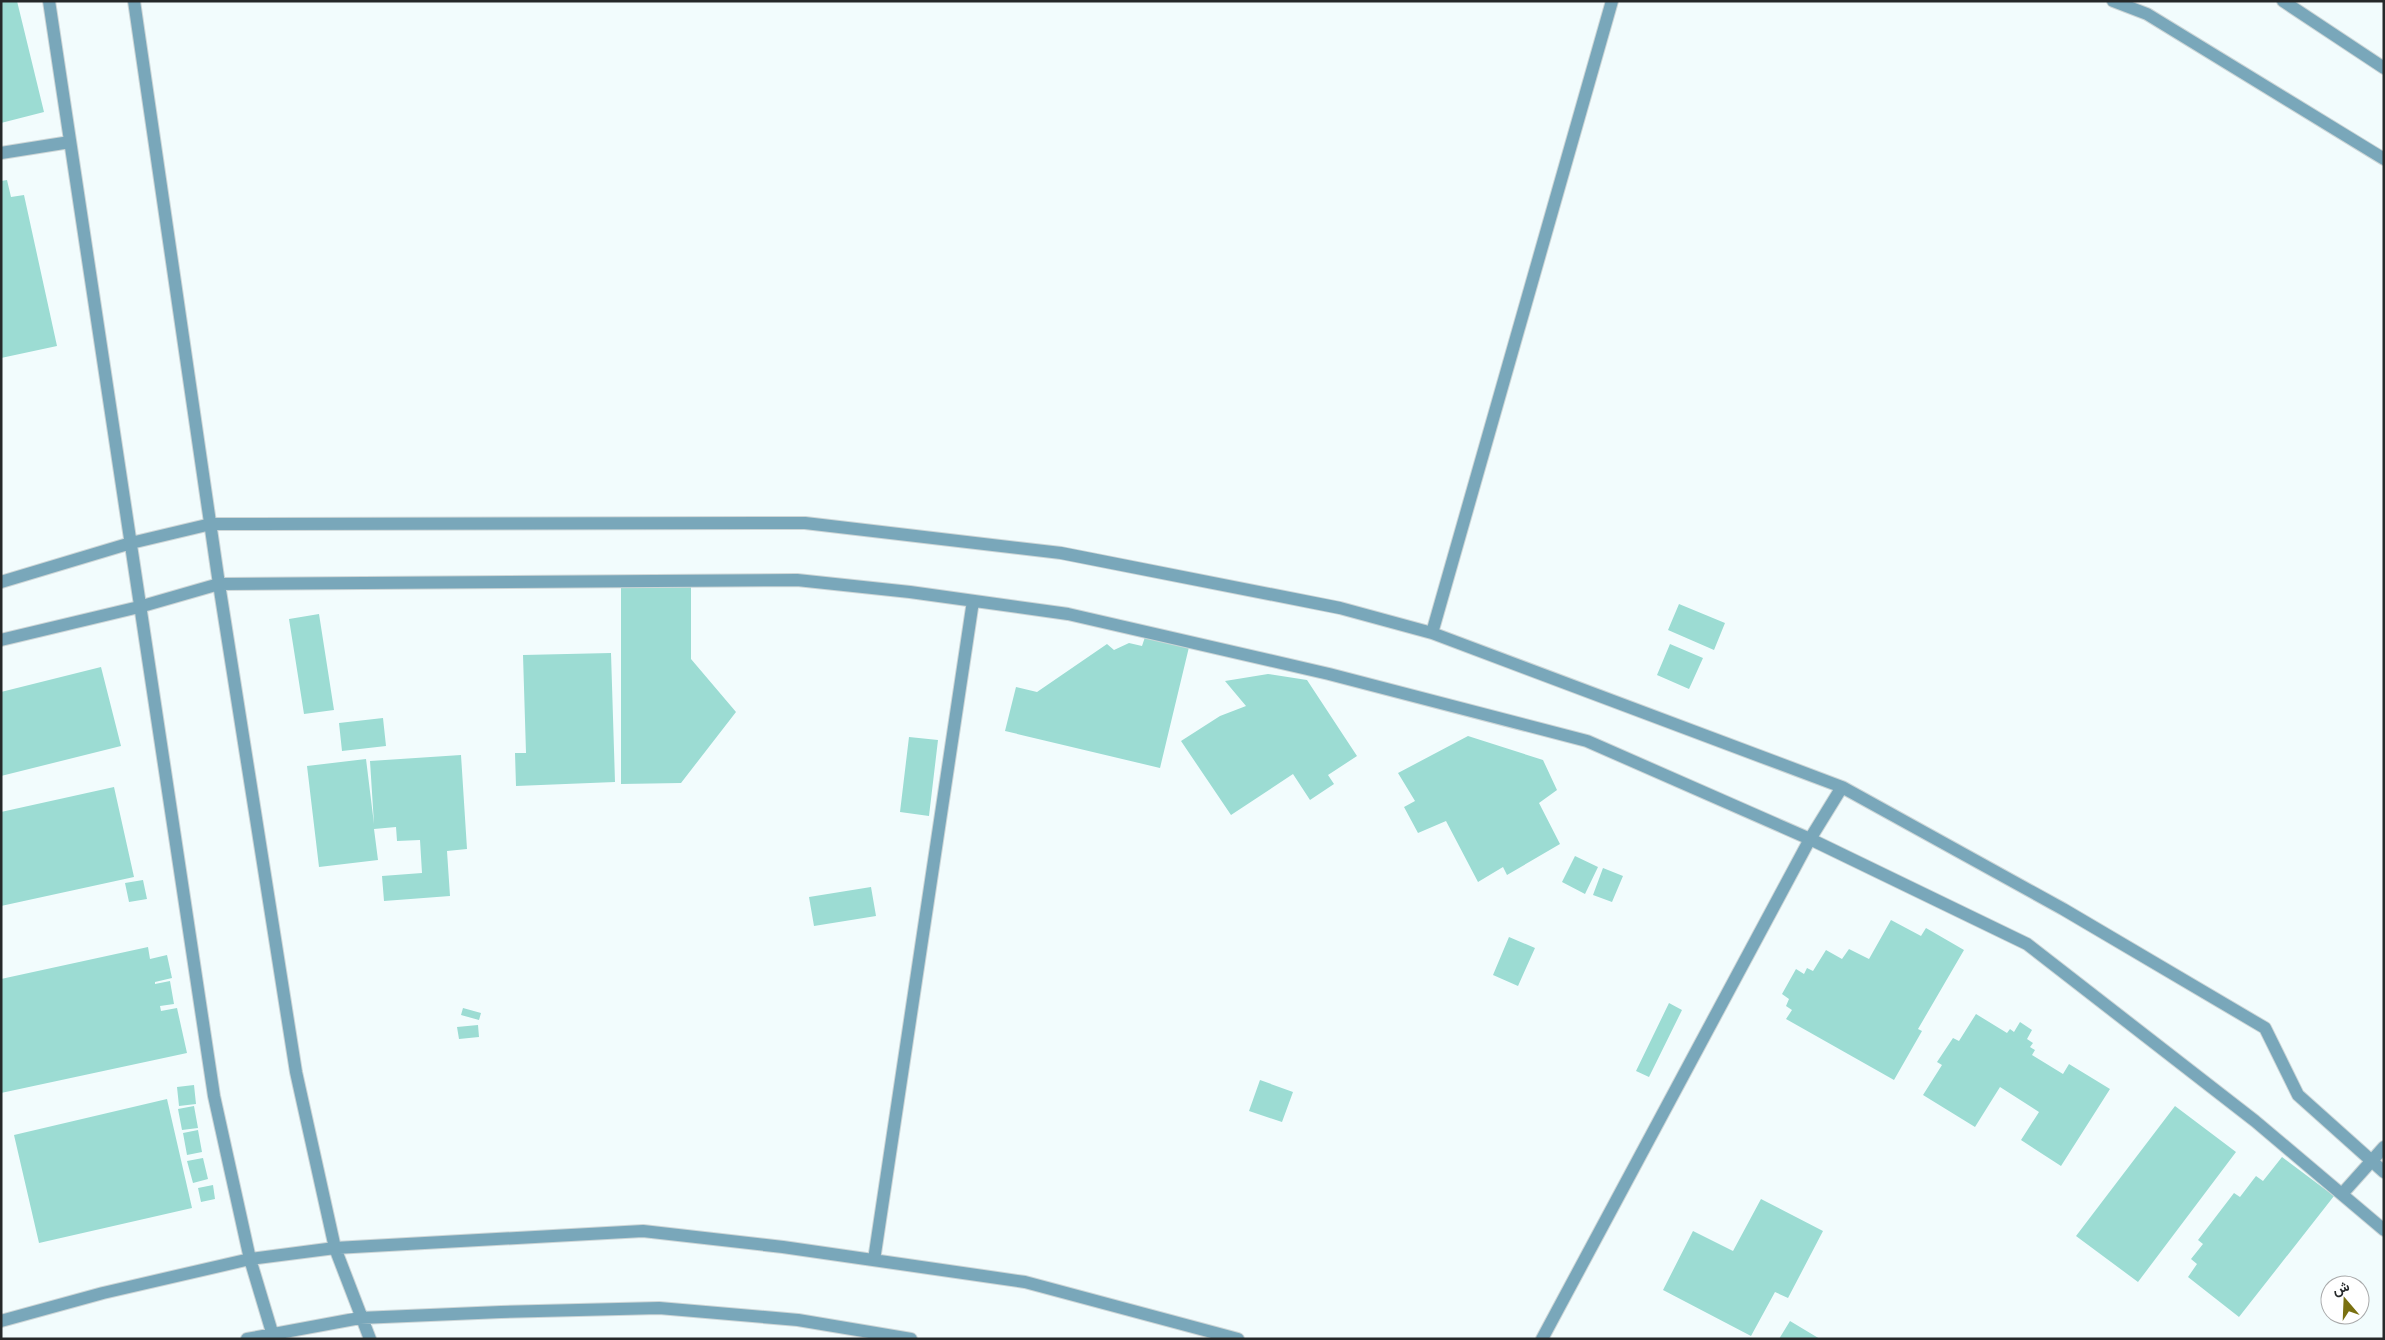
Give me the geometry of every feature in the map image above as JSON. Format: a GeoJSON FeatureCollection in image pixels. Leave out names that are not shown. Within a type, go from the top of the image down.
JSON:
{"type":"FeatureCollection","features":[{"type":"Feature","properties":{"kind":"street"},"geometry":{"type":"LineString","coordinates":[[48,1],[214,1096],[250,1259],[273,1336]]}},
{"type":"Feature","properties":{"kind":"street"},"geometry":{"type":"LineString","coordinates":[[134,1],[220,584],[296,1072],[335,1248],[360,1318],[370,1339]]}},
{"type":"Feature","properties":{"kind":"street"},"geometry":{"type":"LineString","coordinates":[[1432,633],[1612,1]]}},
{"type":"Feature","properties":{"kind":"street"},"geometry":{"type":"LineString","coordinates":[[2113,1],[2146,14],[2384,159]]}},
{"type":"Feature","properties":{"kind":"street"},"geometry":{"type":"LineString","coordinates":[[2283,1],[2384,68]]}},
{"type":"Feature","properties":{"kind":"street"},"geometry":{"type":"LineString","coordinates":[[1,153],[70,142]]}},
{"type":"Feature","properties":{"kind":"street"},"geometry":{"type":"LineString","coordinates":[[1,582],[131,543],[211,524],[805,523],[1061,553],[1340,608],[1432,633],[1842,787],[2063,909],[2264,1028],[2298,1095],[2384,1172]]}},
{"type":"Feature","properties":{"kind":"street"},"geometry":{"type":"LineString","coordinates":[[1,640],[139,607],[220,584],[798,580],[1068,614],[1329,674],[1587,742],[1810,839],[2027,944],[2203,1080],[2384,1230]]}},
{"type":"Feature","properties":{"kind":"street"},"geometry":{"type":"LineString","coordinates":[[874,1260],[973,601]]}},
{"type":"Feature","properties":{"kind":"street"},"geometry":{"type":"LineString","coordinates":[[1542,1339],[1810,839],[1842,787]]}},
{"type":"Feature","properties":{"kind":"street"},"geometry":{"type":"LineString","coordinates":[[2342,1194],[2373,1162],[2384,1147]]}},
{"type":"Feature","properties":{"kind":"street"},"geometry":{"type":"LineString","coordinates":[[1,1321],[103,1293],[250,1259],[335,1248],[644,1232],[783,1247],[1025,1282],[1238,1339]]}},
{"type":"Feature","properties":{"kind":"street"},"geometry":{"type":"LineString","coordinates":[[248,1339],[273,1336],[360,1318],[659,1308],[798,1320],[911,1339]]}},
{"type":"Feature","properties":{"kind":"building"},"geometry":{"type":"Polygon","coordinates":[[[1,1],[17,1],[44,112],[1,123],[1,1]]]}},
{"type":"Feature","properties":{"kind":"building"},"geometry":{"type":"Polygon","coordinates":[[[7,180],[11,197],[24,195],[57,346],[1,358],[1,181],[7,180]]]}},
{"type":"Feature","properties":{"kind":"building"},"geometry":{"type":"Polygon","coordinates":[[[691,587],[691,659],[736,712],[681,783],[621,784],[621,588],[691,587]]]}},
{"type":"Feature","properties":{"kind":"building"},"geometry":{"type":"Polygon","coordinates":[[[1679,604],[1725,623],[1714,650],[1668,630],[1679,604]]]}},
{"type":"Feature","properties":{"kind":"building"},"geometry":{"type":"Polygon","coordinates":[[[319,614],[334,710],[304,714],[289,619],[319,614]]]}},
{"type":"Feature","properties":{"kind":"building"},"geometry":{"type":"Polygon","coordinates":[[[1145,637],[1189,647],[1160,768],[1005,731],[1016,687],[1037,692],[1107,644],[1114,650],[1129,643],[1142,646],[1145,637]]]}},
{"type":"Feature","properties":{"kind":"building"},"geometry":{"type":"Polygon","coordinates":[[[1670,644],[1703,658],[1689,689],[1657,675],[1670,644]]]}},
{"type":"Feature","properties":{"kind":"building"},"geometry":{"type":"Polygon","coordinates":[[[611,653],[615,782],[516,786],[515,753],[526,753],[523,655],[611,653]]]}},
{"type":"Feature","properties":{"kind":"building"},"geometry":{"type":"Polygon","coordinates":[[[101,667],[121,746],[1,776],[1,692],[101,667]]]}},
{"type":"Feature","properties":{"kind":"building"},"geometry":{"type":"Polygon","coordinates":[[[1268,674],[1307,680],[1357,756],[1328,775],[1334,784],[1310,800],[1293,774],[1231,815],[1181,741],[1220,716],[1246,706],[1225,681],[1268,674]]]}},
{"type":"Feature","properties":{"kind":"building"},"geometry":{"type":"Polygon","coordinates":[[[383,718],[386,746],[342,751],[339,723],[383,718]]]}},
{"type":"Feature","properties":{"kind":"building"},"geometry":{"type":"Polygon","coordinates":[[[1468,736],[1543,760],[1557,790],[1539,803],[1560,844],[1507,875],[1503,867],[1478,882],[1446,821],[1418,833],[1404,807],[1415,801],[1398,773],[1468,736]]]}},
{"type":"Feature","properties":{"kind":"building"},"geometry":{"type":"Polygon","coordinates":[[[909,737],[938,740],[929,816],[900,812],[909,737]]]}},
{"type":"Feature","properties":{"kind":"building"},"geometry":{"type":"Polygon","coordinates":[[[461,755],[467,849],[447,851],[450,896],[384,901],[382,876],[422,873],[420,840],[397,841],[396,827],[374,829],[378,860],[319,867],[307,766],[366,759],[374,824],[370,761],[461,755]]]}},
{"type":"Feature","properties":{"kind":"building"},"geometry":{"type":"Polygon","coordinates":[[[114,787],[134,877],[1,906],[1,812],[114,787]]]}},
{"type":"Feature","properties":{"kind":"building"},"geometry":{"type":"Polygon","coordinates":[[[1575,856],[1598,867],[1585,894],[1562,882],[1575,856]]]}},
{"type":"Feature","properties":{"kind":"building"},"geometry":{"type":"Polygon","coordinates":[[[1603,868],[1623,876],[1612,902],[1593,895],[1603,868]]]}},
{"type":"Feature","properties":{"kind":"building"},"geometry":{"type":"Polygon","coordinates":[[[143,880],[147,899],[129,902],[125,883],[143,880]]]}},
{"type":"Feature","properties":{"kind":"building"},"geometry":{"type":"Polygon","coordinates":[[[871,887],[876,916],[814,926],[809,897],[871,887]]]}},
{"type":"Feature","properties":{"kind":"building"},"geometry":{"type":"Polygon","coordinates":[[[1891,920],[1921,936],[1926,928],[1964,950],[1918,1029],[1922,1031],[1894,1080],[1786,1019],[1792,1010],[1786,1006],[1789,999],[1782,994],[1796,969],[1804,974],[1807,968],[1813,971],[1826,950],[1842,959],[1849,949],[1869,959],[1891,920]]]}},
{"type":"Feature","properties":{"kind":"building"},"geometry":{"type":"Polygon","coordinates":[[[1509,937],[1535,948],[1518,986],[1493,975],[1509,937]]]}},
{"type":"Feature","properties":{"kind":"building"},"geometry":{"type":"Polygon","coordinates":[[[148,947],[150,959],[167,955],[172,978],[155,982],[155,984],[170,981],[174,1004],[160,1006],[161,1011],[177,1008],[187,1053],[1,1093],[1,979],[148,947]]]}},
{"type":"Feature","properties":{"kind":"building"},"geometry":{"type":"Polygon","coordinates":[[[1669,1003],[1682,1010],[1649,1077],[1636,1071],[1669,1003]]]}},
{"type":"Feature","properties":{"kind":"building"},"geometry":{"type":"Polygon","coordinates":[[[463,1008],[481,1013],[479,1020],[461,1015],[463,1008]]]}},
{"type":"Feature","properties":{"kind":"building"},"geometry":{"type":"Polygon","coordinates":[[[1976,1014],[2007,1033],[2010,1029],[2014,1032],[2020,1022],[2032,1030],[2027,1039],[2033,1043],[2030,1047],[2035,1050],[2032,1055],[2063,1074],[2069,1064],[2110,1089],[2061,1166],[2021,1140],[2039,1112],[2000,1087],[1975,1127],[1923,1095],[1942,1065],[1937,1062],[1953,1038],[1959,1041],[1976,1014]]]}},
{"type":"Feature","properties":{"kind":"building"},"geometry":{"type":"Polygon","coordinates":[[[478,1025],[479,1037],[459,1039],[457,1027],[478,1025]]]}},
{"type":"Feature","properties":{"kind":"building"},"geometry":{"type":"Polygon","coordinates":[[[1260,1080],[1293,1092],[1282,1122],[1249,1111],[1260,1080]]]}},
{"type":"Feature","properties":{"kind":"building"},"geometry":{"type":"Polygon","coordinates":[[[194,1085],[196,1104],[179,1106],[177,1087],[194,1085]]]}},
{"type":"Feature","properties":{"kind":"building"},"geometry":{"type":"Polygon","coordinates":[[[167,1099],[192,1208],[39,1243],[14,1135],[167,1099]]]}},
{"type":"Feature","properties":{"kind":"building"},"geometry":{"type":"Polygon","coordinates":[[[194,1106],[198,1128],[182,1130],[178,1109],[194,1106]]]}},
{"type":"Feature","properties":{"kind":"building"},"geometry":{"type":"Polygon","coordinates":[[[2175,1106],[2236,1152],[2138,1282],[2076,1236],[2175,1106]]]}},
{"type":"Feature","properties":{"kind":"building"},"geometry":{"type":"Polygon","coordinates":[[[198,1130],[202,1152],[187,1155],[183,1133],[198,1130]]]}},
{"type":"Feature","properties":{"kind":"building"},"geometry":{"type":"Polygon","coordinates":[[[2282,1157],[2334,1196],[2239,1317],[2188,1277],[2197,1264],[2191,1259],[2203,1244],[2198,1240],[2234,1193],[2240,1197],[2256,1176],[2263,1181],[2282,1157]]]}},
{"type":"Feature","properties":{"kind":"building"},"geometry":{"type":"Polygon","coordinates":[[[203,1158],[208,1179],[193,1183],[187,1161],[203,1158]]]}},
{"type":"Feature","properties":{"kind":"building"},"geometry":{"type":"Polygon","coordinates":[[[213,1185],[215,1199],[201,1202],[198,1188],[213,1185]]]}},
{"type":"Feature","properties":{"kind":"building"},"geometry":{"type":"Polygon","coordinates":[[[1761,1199],[1823,1231],[1788,1298],[1775,1292],[1751,1336],[1663,1290],[1693,1231],[1733,1251],[1761,1199]]]}},
{"type":"Feature","properties":{"kind":"building"},"geometry":{"type":"Polygon","coordinates":[[[1790,1321],[1820,1339],[1779,1339],[1790,1321]]]}}]}
